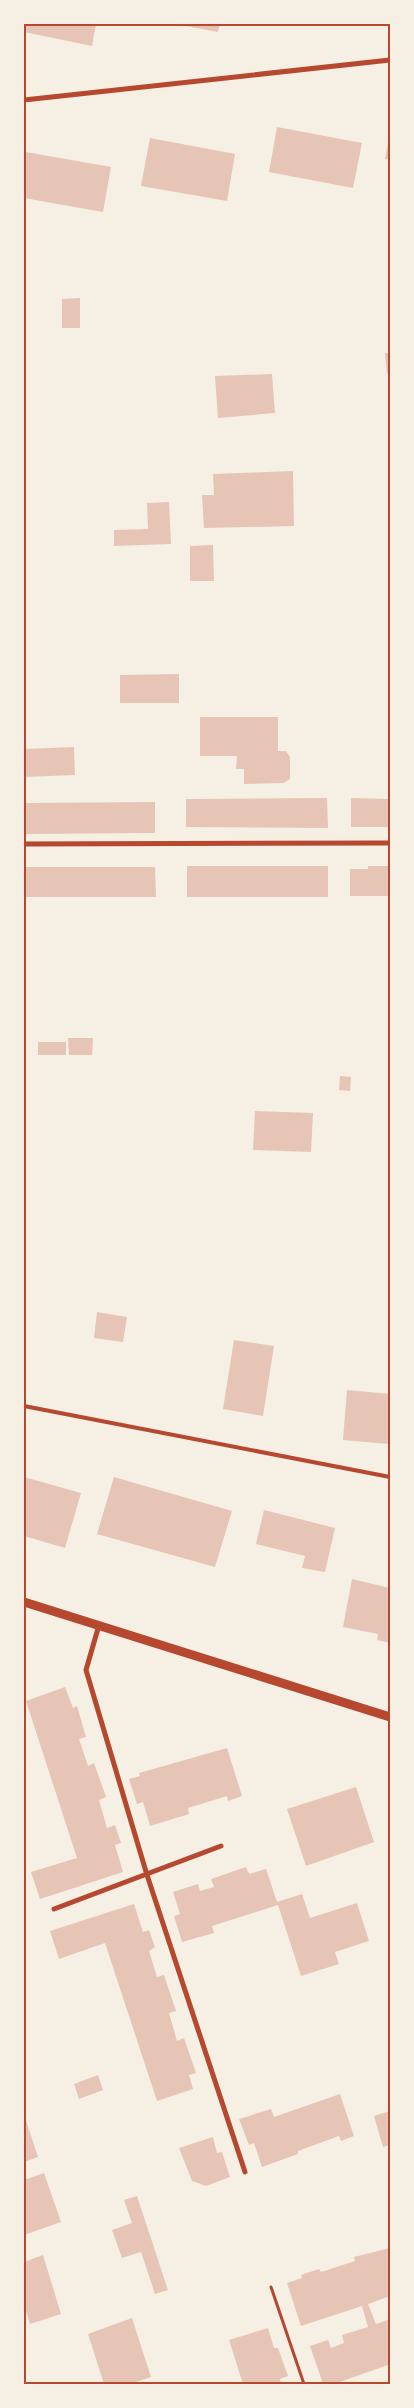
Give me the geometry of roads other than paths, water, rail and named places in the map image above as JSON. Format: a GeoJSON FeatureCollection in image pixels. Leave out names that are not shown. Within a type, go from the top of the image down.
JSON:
{"type":"FeatureCollection","features":[{"type":"Feature","properties":{"kind":"street"},"geometry":{"type":"LineString","coordinates":[[24,100],[390,60]]}},
{"type":"Feature","properties":{"kind":"street"},"geometry":{"type":"LineString","coordinates":[[24,844],[390,843]]}},
{"type":"Feature","properties":{"kind":"street"},"geometry":{"type":"LineString","coordinates":[[24,1602],[39,1609]]}},
{"type":"Feature","properties":{"kind":"street"},"geometry":{"type":"LineString","coordinates":[[24,1607],[39,1609],[99,1626],[390,1717]]}},
{"type":"Feature","properties":{"kind":"street"},"geometry":{"type":"LineString","coordinates":[[99,1626],[86,1670],[147,1875],[245,2172]]}},
{"type":"Feature","properties":{"kind":"street"},"geometry":{"type":"LineString","coordinates":[[54,1909],[221,1846]]}},
{"type":"Feature","properties":{"kind":"lane"},"geometry":{"type":"LineString","coordinates":[[24,1406],[390,1477]]}}]}
